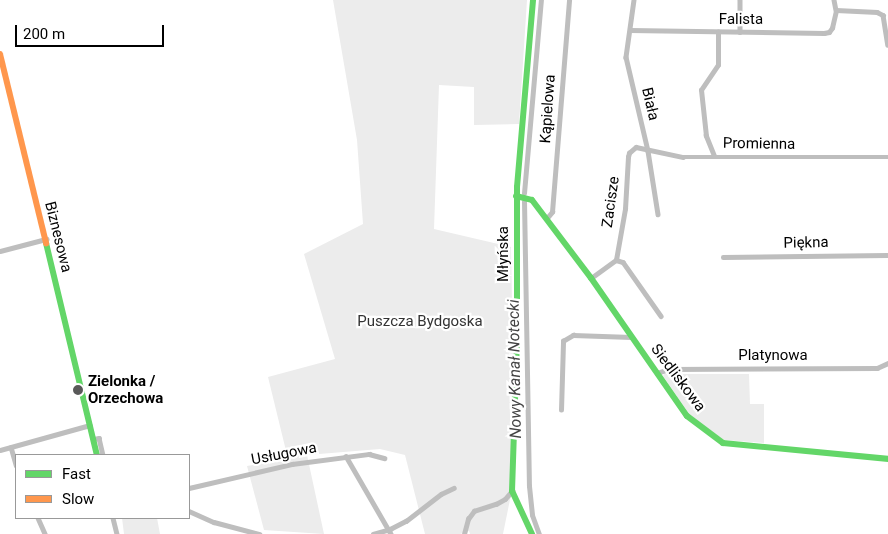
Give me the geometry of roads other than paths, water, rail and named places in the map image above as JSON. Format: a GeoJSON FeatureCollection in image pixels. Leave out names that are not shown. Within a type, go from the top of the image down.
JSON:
{"type":"FeatureCollection","features":[{"type":"Feature","properties":{"kind":"street","name":"Młyńska"},"geometry":{"type":"LineString","coordinates":[[532,534],[512,491],[517,344],[516,196],[533,0]]}},
{"type":"Feature","properties":{"kind":"street","name":"Kąpielowa"},"geometry":{"type":"LineString","coordinates":[[547,218],[552,212],[569,0]]}},
{"type":"Feature","properties":{"kind":"street","name":"Biała"},"geometry":{"type":"LineString","coordinates":[[634,0],[626,58],[648,151],[658,214]]}},
{"type":"Feature","properties":{"kind":"street"},"geometry":{"type":"LineString","coordinates":[[740,0],[740,32]]}},
{"type":"Feature","properties":{"kind":"street"},"geometry":{"type":"LineString","coordinates":[[834,0],[836,10],[877,12],[883,15]]}},
{"type":"Feature","properties":{"kind":"street","name":"Falista"},"geometry":{"type":"LineString","coordinates":[[630,30],[829,32],[836,10]]}},
{"type":"Feature","properties":{"kind":"street"},"geometry":{"type":"LineString","coordinates":[[883,15],[888,12]]}},
{"type":"Feature","properties":{"kind":"street"},"geometry":{"type":"LineString","coordinates":[[883,15],[888,45]]}},
{"type":"Feature","properties":{"kind":"street"},"geometry":{"type":"LineString","coordinates":[[714,156],[706,136],[701,90],[718,65],[718,32]]}},
{"type":"Feature","properties":{"kind":"street","name":"Biznesowa"},"geometry":{"type":"LineString","coordinates":[[0,54],[3,80],[46,239],[97,454]]}},
{"type":"Feature","properties":{"kind":"street","name":"Promienna"},"geometry":{"type":"LineString","coordinates":[[632,150],[640,147],[648,151],[682,157],[888,157]]}},
{"type":"Feature","properties":{"kind":"street","name":"Zacisze"},"geometry":{"type":"LineString","coordinates":[[616,260],[626,209],[629,182],[628,157],[632,150]]}},
{"type":"Feature","properties":{"kind":"street","name":"Siedliskowa"},"geometry":{"type":"LineString","coordinates":[[516,196],[532,200],[547,218],[687,416],[723,443],[888,459]]}},
{"type":"Feature","properties":{"kind":"street"},"geometry":{"type":"LineString","coordinates":[[0,251],[46,239]]}},
{"type":"Feature","properties":{"kind":"street","name":"Piękna"},"geometry":{"type":"LineString","coordinates":[[723,257],[888,255]]}},
{"type":"Feature","properties":{"kind":"street"},"geometry":{"type":"LineString","coordinates":[[591,278],[616,260],[623,262],[661,316]]}},
{"type":"Feature","properties":{"kind":"street"},"geometry":{"type":"LineString","coordinates":[[561,410],[563,341],[572,335],[631,337]]}},
{"type":"Feature","properties":{"kind":"street","name":"Platynowa"},"geometry":{"type":"LineString","coordinates":[[657,373],[669,369],[877,368],[888,363]]}},
{"type":"Feature","properties":{"kind":"street"},"geometry":{"type":"LineString","coordinates":[[0,450],[90,426]]}},
{"type":"Feature","properties":{"kind":"street"},"geometry":{"type":"LineString","coordinates":[[93,439],[99,438],[103,454]]}},
{"type":"Feature","properties":{"kind":"street"},"geometry":{"type":"LineString","coordinates":[[10,448],[15,462]]}},
{"type":"Feature","properties":{"kind":"street","name":"Usługowa"},"geometry":{"type":"LineString","coordinates":[[190,488],[292,464],[369,454],[384,458]]}},
{"type":"Feature","properties":{"kind":"street"},"geometry":{"type":"LineString","coordinates":[[346,456],[390,532]]}},
{"type":"Feature","properties":{"kind":"street"},"geometry":{"type":"LineString","coordinates":[[373,534],[390,532],[441,494],[454,488]]}},
{"type":"Feature","properties":{"kind":"street"},"geometry":{"type":"LineString","coordinates":[[464,534],[468,519],[474,510],[496,504],[505,499],[512,491]]}},
{"type":"Feature","properties":{"kind":"street"},"geometry":{"type":"LineString","coordinates":[[190,510],[214,522],[259,534]]}},
{"type":"Feature","properties":{"kind":"street"},"geometry":{"type":"LineString","coordinates":[[38,519],[45,534]]}},
{"type":"Feature","properties":{"kind":"street"},"geometry":{"type":"LineString","coordinates":[[112,519],[117,534]]}},
{"type":"Feature","properties":{"kind":"waterway","name":"Nowy Kanał Notecki"},"geometry":{"type":"LineString","coordinates":[[524,193],[541,0]]}},
{"type":"Feature","properties":{"kind":"waterway","name":"Nowy Kanał Notecki"},"geometry":{"type":"LineString","coordinates":[[524,201],[529,486],[532,515],[539,534]]}},
{"type":"Feature","properties":{"kind":"place","name":"Zielonka / Orzechowa"},"geometry":{"type":"Point","coordinates":[78,390]}},
{"type":"Feature","properties":{"kind":"park label","name":"Puszcza Bydgoska"},"geometry":{"type":"Point","coordinates":[420,322]}}]}
